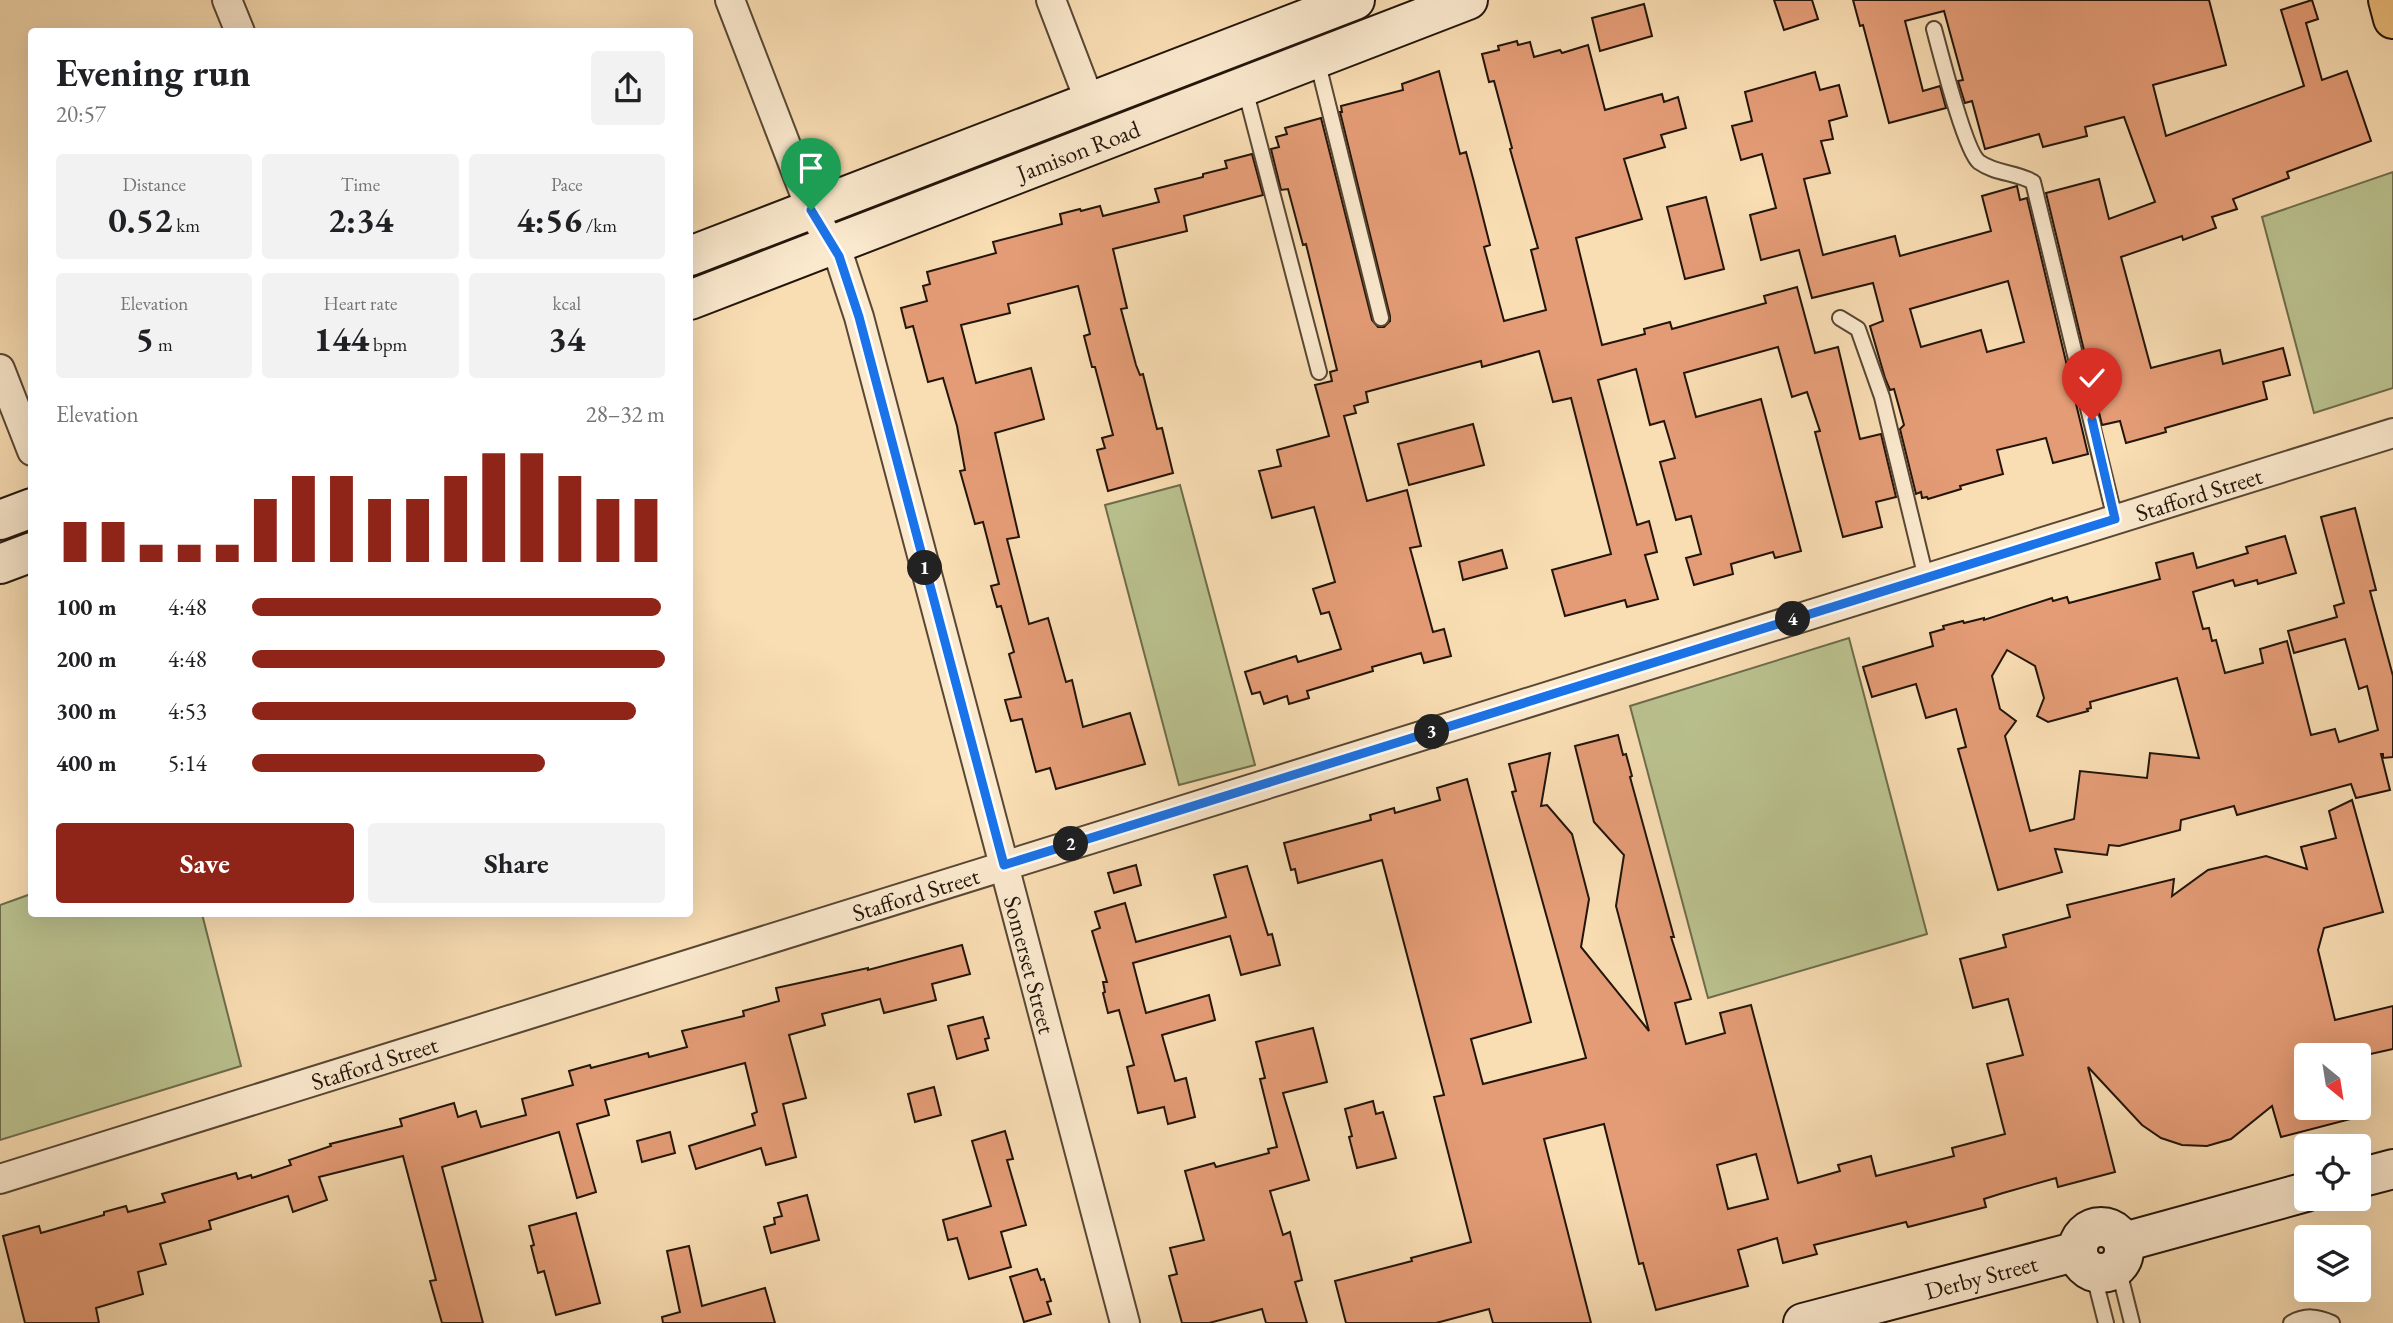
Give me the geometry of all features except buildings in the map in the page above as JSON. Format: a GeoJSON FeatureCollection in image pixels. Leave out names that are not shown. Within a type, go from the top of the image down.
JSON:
{"type":"FeatureCollection","features":[{"type":"Feature","properties":{"kind":"highway"},"geometry":{"type":"LineString","coordinates":[[2388,0],[2393,19]]}},
{"type":"Feature","properties":{"kind":"main road","name":"Jamison Road"},"geometry":{"type":"LineString","coordinates":[[693,255],[1355,0]]}},
{"type":"Feature","properties":{"kind":"main road","name":"Jamison Road"},"geometry":{"type":"LineString","coordinates":[[693,299],[1468,0]]}},
{"type":"Feature","properties":{"kind":"main road"},"geometry":{"type":"LineString","coordinates":[[1090,102],[1105,142]]}},
{"type":"Feature","properties":{"kind":"main road"},"geometry":{"type":"LineString","coordinates":[[0,520],[28,510]]}},
{"type":"Feature","properties":{"kind":"main road"},"geometry":{"type":"LineString","coordinates":[[0,564],[28,554]]}},
{"type":"Feature","properties":{"kind":"main road"},"geometry":{"type":"LineString","coordinates":[[2371,1174],[2393,1168]]}},
{"type":"Feature","properties":{"kind":"main road","name":"Derby Street"},"geometry":{"type":"LineString","coordinates":[[1803,1323],[2103,1258],[2294,1196]]}},
{"type":"Feature","properties":{"kind":"street"},"geometry":{"type":"LineString","coordinates":[[227,0],[238,28]]}},
{"type":"Feature","properties":{"kind":"street","name":"Somerset Street"},"geometry":{"type":"LineString","coordinates":[[730,0],[811,210],[839,256],[859,317],[1125,1323]]}},
{"type":"Feature","properties":{"kind":"street"},"geometry":{"type":"LineString","coordinates":[[1051,0],[1090,102]]}},
{"type":"Feature","properties":{"kind":"street"},"geometry":{"type":"LineString","coordinates":[[0,369],[28,440]]}},
{"type":"Feature","properties":{"kind":"street","name":"Stafford Street"},"geometry":{"type":"LineString","coordinates":[[0,1179],[2393,433]]}},
{"type":"Feature","properties":{"kind":"lane"},"geometry":{"type":"LineString","coordinates":[[1934,29],[1960,121],[1976,160],[1998,173],[2024,177],[2033,182],[2115,519]]}},
{"type":"Feature","properties":{"kind":"lane"},"geometry":{"type":"LineString","coordinates":[[1317,59],[1381,318]]}},
{"type":"Feature","properties":{"kind":"lane"},"geometry":{"type":"LineString","coordinates":[[1244,87],[1319,372]]}},
{"type":"Feature","properties":{"kind":"lane"},"geometry":{"type":"LineString","coordinates":[[1840,318],[1858,329],[1882,397],[1926,578]]}},
{"type":"Feature","properties":{"kind":"lane"},"geometry":{"type":"LineString","coordinates":[[2103,1258],[2106,1323]]}},
{"type":"Feature","properties":{"kind":"lane"},"geometry":{"type":"LineString","coordinates":[[2103,1258],[2132,1323]]}},
{"type":"Feature","properties":{"kind":"lane"},"geometry":{"type":"LineString","coordinates":[[2291,1323],[2310,1316],[2332,1323]]}},
{"type":"Feature","properties":{"kind":"green space"},"geometry":{"type":"Polygon","coordinates":[[[2393,172],[2393,388],[2314,413],[2262,217],[2393,172]]]}},
{"type":"Feature","properties":{"kind":"green space"},"geometry":{"type":"Polygon","coordinates":[[[1180,485],[1255,765],[1179,785],[1105,505],[1180,485]]]}},
{"type":"Feature","properties":{"kind":"green space"},"geometry":{"type":"Polygon","coordinates":[[[1849,638],[1927,934],[1708,998],[1630,706],[1849,638]]]}},
{"type":"Feature","properties":{"kind":"green space"},"geometry":{"type":"Polygon","coordinates":[[[28,895],[28,917],[203,917],[241,1066],[0,1140],[0,905],[28,895]]]}},
{"type":"Feature","properties":{"kind":"route"},"geometry":{"type":"LineString","coordinates":[[811,210],[839,256],[859,317],[1004,865],[2115,519],[2092,420]]}}]}
